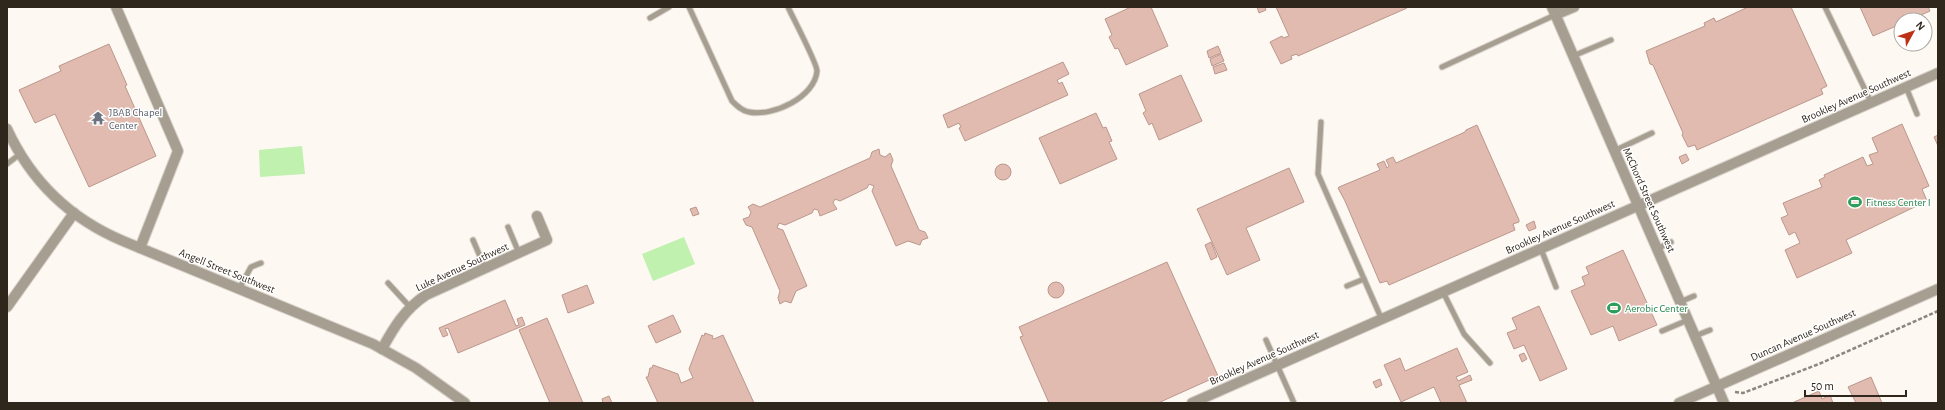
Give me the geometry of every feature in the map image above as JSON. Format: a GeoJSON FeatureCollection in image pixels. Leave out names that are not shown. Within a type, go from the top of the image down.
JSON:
{"type":"FeatureCollection","features":[{"type":"Feature","properties":{"kind":"street"},"geometry":{"type":"LineString","coordinates":[[116,7],[178,151],[140,248]]}},
{"type":"Feature","properties":{"kind":"street"},"geometry":{"type":"LineString","coordinates":[[1554,11],[1574,7]]}},
{"type":"Feature","properties":{"kind":"street","name":"McChord Street Southwest"},"geometry":{"type":"LineString","coordinates":[[1554,11],[1724,403]]}},
{"type":"Feature","properties":{"kind":"street","name":"Brookley Avenue Southwest"},"geometry":{"type":"LineString","coordinates":[[1192,403],[1938,73]]}},
{"type":"Feature","properties":{"kind":"street","name":"Angell Street Southwest"},"geometry":{"type":"LineString","coordinates":[[7,129],[20,154],[41,183],[74,213],[99,230],[382,349],[428,376],[465,403]]}},
{"type":"Feature","properties":{"kind":"street"},"geometry":{"type":"LineString","coordinates":[[7,307],[74,213]]}},
{"type":"Feature","properties":{"kind":"street","name":"Luke Avenue Southwest"},"geometry":{"type":"LineString","coordinates":[[382,349],[400,318],[410,307],[426,295],[547,240],[537,216]]}},
{"type":"Feature","properties":{"kind":"street","name":"Duncan Avenue Southwest"},"geometry":{"type":"LineString","coordinates":[[1679,403],[1938,289]]}},
{"type":"Feature","properties":{"kind":"lane"},"geometry":{"type":"LineString","coordinates":[[650,18],[669,7]]}},
{"type":"Feature","properties":{"kind":"lane"},"geometry":{"type":"LineString","coordinates":[[689,7],[732,101],[738,107],[749,112],[759,113],[771,111],[792,102],[803,96],[815,83],[817,70],[788,7]]}},
{"type":"Feature","properties":{"kind":"lane"},"geometry":{"type":"LineString","coordinates":[[1825,7],[1871,102]]}},
{"type":"Feature","properties":{"kind":"lane"},"geometry":{"type":"LineString","coordinates":[[1442,67],[1554,11]]}},
{"type":"Feature","properties":{"kind":"lane"},"geometry":{"type":"LineString","coordinates":[[1574,56],[1611,40]]}},
{"type":"Feature","properties":{"kind":"lane"},"geometry":{"type":"LineString","coordinates":[[1906,87],[1917,114]]}},
{"type":"Feature","properties":{"kind":"lane"},"geometry":{"type":"LineString","coordinates":[[1321,122],[1318,174],[1382,320]]}},
{"type":"Feature","properties":{"kind":"lane"},"geometry":{"type":"LineString","coordinates":[[1614,151],[1652,133]]}},
{"type":"Feature","properties":{"kind":"lane"},"geometry":{"type":"LineString","coordinates":[[7,164],[20,154]]}},
{"type":"Feature","properties":{"kind":"lane"},"geometry":{"type":"LineString","coordinates":[[508,226],[519,253]]}},
{"type":"Feature","properties":{"kind":"lane"},"geometry":{"type":"LineString","coordinates":[[473,240],[485,268]]}},
{"type":"Feature","properties":{"kind":"lane"},"geometry":{"type":"LineString","coordinates":[[1657,249],[1671,242]]}},
{"type":"Feature","properties":{"kind":"lane"},"geometry":{"type":"LineString","coordinates":[[1540,249],[1556,287]]}},
{"type":"Feature","properties":{"kind":"lane"},"geometry":{"type":"LineString","coordinates":[[239,288],[251,267],[260,263]]}},
{"type":"Feature","properties":{"kind":"lane"},"geometry":{"type":"LineString","coordinates":[[1347,286],[1364,279]]}},
{"type":"Feature","properties":{"kind":"lane"},"geometry":{"type":"LineString","coordinates":[[388,283],[410,307]]}},
{"type":"Feature","properties":{"kind":"lane"},"geometry":{"type":"LineString","coordinates":[[1443,292],[1464,334],[1490,363]]}},
{"type":"Feature","properties":{"kind":"lane"},"geometry":{"type":"LineString","coordinates":[[1680,302],[1694,296]]}},
{"type":"Feature","properties":{"kind":"lane"},"geometry":{"type":"LineString","coordinates":[[1662,331],[1688,320]]}},
{"type":"Feature","properties":{"kind":"lane"},"geometry":{"type":"LineString","coordinates":[[1695,336],[1710,330]]}},
{"type":"Feature","properties":{"kind":"lane"},"geometry":{"type":"LineString","coordinates":[[1266,340],[1294,403]]}},
{"type":"Feature","properties":{"kind":"path"},"geometry":{"type":"LineString","coordinates":[[1734,392],[1743,393],[1819,364],[1938,311]]}},
{"type":"Feature","properties":{"kind":"green space"},"geometry":{"type":"Polygon","coordinates":[[[302,146],[305,174],[260,177],[259,150],[302,146]]]}},
{"type":"Feature","properties":{"kind":"green space"},"geometry":{"type":"Polygon","coordinates":[[[684,237],[695,264],[653,281],[642,254],[684,237]]]}},
{"type":"Feature","properties":{"kind":"building"},"geometry":{"type":"Polygon","coordinates":[[[1131,7],[1151,7],[1168,46],[1126,65],[1118,48],[1115,49],[1109,37],[1112,35],[1105,19],[1131,7]]]}},
{"type":"Feature","properties":{"kind":"building"},"geometry":{"type":"Polygon","coordinates":[[[1257,7],[1265,7],[1266,10],[1259,13],[1257,7]]]}},
{"type":"Feature","properties":{"kind":"building"},"geometry":{"type":"Polygon","coordinates":[[[1276,7],[1407,8],[1298,56],[1297,54],[1291,56],[1292,59],[1281,64],[1270,42],[1282,36],[1283,38],[1289,36],[1276,7]]]}},
{"type":"Feature","properties":{"kind":"building"},"geometry":{"type":"Polygon","coordinates":[[[1748,7],[1791,7],[1827,86],[1821,89],[1823,94],[1697,150],[1695,145],[1688,147],[1653,65],[1650,64],[1646,51],[1705,26],[1704,23],[1714,18],[1716,22],[1748,7]]]}},
{"type":"Feature","properties":{"kind":"building"},"geometry":{"type":"Polygon","coordinates":[[[1860,7],[1928,7],[1930,11],[1893,12],[1893,27],[1873,36],[1860,7]]]}},
{"type":"Feature","properties":{"kind":"building","name":"JBAB Chapel Center"},"geometry":{"type":"Polygon","coordinates":[[[109,44],[127,85],[125,86],[156,156],[89,187],[55,114],[35,123],[19,90],[61,71],[59,66],[109,44]]]}},
{"type":"Feature","properties":{"kind":"building"},"geometry":{"type":"Polygon","coordinates":[[[1218,46],[1221,53],[1209,58],[1207,51],[1218,46]]]}},
{"type":"Feature","properties":{"kind":"building"},"geometry":{"type":"Polygon","coordinates":[[[1221,54],[1224,61],[1212,66],[1210,59],[1221,54]]]}},
{"type":"Feature","properties":{"kind":"building"},"geometry":{"type":"Polygon","coordinates":[[[1063,62],[1069,74],[1057,80],[1059,84],[1062,82],[1068,95],[965,141],[959,128],[961,127],[959,123],[948,128],[943,115],[1063,62]]]}},
{"type":"Feature","properties":{"kind":"building"},"geometry":{"type":"Polygon","coordinates":[[[1224,63],[1227,70],[1215,74],[1213,67],[1224,63]]]}},
{"type":"Feature","properties":{"kind":"building"},"geometry":{"type":"Polygon","coordinates":[[[1181,75],[1202,121],[1159,140],[1152,123],[1149,125],[1143,113],[1146,111],[1139,94],[1181,75]]]}},
{"type":"Feature","properties":{"kind":"building"},"geometry":{"type":"Polygon","coordinates":[[[1096,113],[1103,128],[1106,127],[1112,141],[1109,142],[1117,159],[1060,184],[1039,138],[1096,113]]]}},
{"type":"Feature","properties":{"kind":"building","name":"Fitness Center I"},"geometry":{"type":"Polygon","coordinates":[[[1902,124],[1929,186],[1922,189],[1927,201],[1846,240],[1852,253],[1797,278],[1785,250],[1800,243],[1795,232],[1789,235],[1781,218],[1788,215],[1783,203],[1822,187],[1819,180],[1825,177],[1824,175],[1863,157],[1867,166],[1873,164],[1869,155],[1878,152],[1872,138],[1902,124]]]}},
{"type":"Feature","properties":{"kind":"building"},"geometry":{"type":"Polygon","coordinates":[[[1477,125],[1519,220],[1519,222],[1513,224],[1515,230],[1389,285],[1387,281],[1380,283],[1338,188],[1380,170],[1377,164],[1384,161],[1387,168],[1389,166],[1386,160],[1393,157],[1396,163],[1465,132],[1466,130],[1477,125]]]}},
{"type":"Feature","properties":{"kind":"building"},"geometry":{"type":"Polygon","coordinates":[[[1938,135],[1938,146],[1934,137],[1938,135]]]}},
{"type":"Feature","properties":{"kind":"building"},"geometry":{"type":"Polygon","coordinates":[[[879,149],[880,155],[885,157],[890,153],[893,160],[891,166],[919,230],[925,232],[928,238],[922,240],[920,245],[908,241],[896,246],[872,191],[874,186],[869,184],[867,188],[840,201],[835,199],[833,203],[837,209],[820,216],[818,210],[814,209],[812,213],[785,225],[779,223],[777,228],[783,230],[807,286],[796,291],[791,303],[785,301],[780,304],[778,298],[780,291],[752,227],[746,225],[743,219],[749,217],[751,212],[748,207],[753,204],[760,207],[870,158],[872,152],[879,149]]]}},
{"type":"Feature","properties":{"kind":"building"},"geometry":{"type":"Polygon","coordinates":[[[1686,154],[1689,160],[1682,164],[1679,157],[1686,154]]]}},
{"type":"Feature","properties":{"kind":"building"},"geometry":{"type":"Polygon","coordinates":[[[1000,164],[1006,164],[1011,169],[1009,178],[1006,180],[1000,180],[995,175],[995,169],[1000,164]]]}},
{"type":"Feature","properties":{"kind":"building"},"geometry":{"type":"Polygon","coordinates":[[[1289,168],[1304,202],[1246,228],[1260,260],[1227,275],[1197,209],[1289,168]]]}},
{"type":"Feature","properties":{"kind":"building"},"geometry":{"type":"Polygon","coordinates":[[[696,207],[699,214],[693,216],[690,209],[696,207]]]}},
{"type":"Feature","properties":{"kind":"building"},"geometry":{"type":"Polygon","coordinates":[[[1534,221],[1536,228],[1529,231],[1526,225],[1534,221]]]}},
{"type":"Feature","properties":{"kind":"building"},"geometry":{"type":"Polygon","coordinates":[[[1211,242],[1217,257],[1211,260],[1205,245],[1211,242]]]}},
{"type":"Feature","properties":{"kind":"building","name":"Aerobic Center"},"geometry":{"type":"Polygon","coordinates":[[[1623,250],[1657,325],[1619,341],[1613,326],[1591,335],[1571,291],[1585,285],[1582,277],[1589,274],[1586,267],[1623,250]]]}},
{"type":"Feature","properties":{"kind":"building"},"geometry":{"type":"Polygon","coordinates":[[[1167,262],[1218,376],[1158,403],[1049,403],[1020,337],[1023,336],[1019,327],[1167,262]]]}},
{"type":"Feature","properties":{"kind":"building"},"geometry":{"type":"Polygon","coordinates":[[[1053,282],[1059,282],[1064,287],[1062,296],[1059,298],[1053,298],[1048,293],[1048,287],[1053,282]]]}},
{"type":"Feature","properties":{"kind":"building"},"geometry":{"type":"Polygon","coordinates":[[[587,285],[594,303],[568,313],[562,295],[587,285]]]}},
{"type":"Feature","properties":{"kind":"building"},"geometry":{"type":"Polygon","coordinates":[[[505,300],[516,326],[519,325],[517,319],[522,317],[525,325],[458,353],[448,328],[445,329],[448,335],[443,337],[439,328],[505,300]]]}},
{"type":"Feature","properties":{"kind":"building"},"geometry":{"type":"Polygon","coordinates":[[[1539,306],[1567,369],[1540,381],[1524,345],[1514,349],[1507,333],[1517,329],[1512,318],[1539,306]]]}},
{"type":"Feature","properties":{"kind":"building"},"geometry":{"type":"Polygon","coordinates":[[[673,315],[681,332],[656,343],[648,326],[673,315]]]}},
{"type":"Feature","properties":{"kind":"building"},"geometry":{"type":"Polygon","coordinates":[[[547,318],[583,403],[550,403],[519,330],[547,318]]]}},
{"type":"Feature","properties":{"kind":"building"},"geometry":{"type":"Polygon","coordinates":[[[705,333],[713,336],[712,338],[714,339],[723,335],[754,403],[658,403],[646,377],[648,377],[650,368],[652,368],[653,365],[678,374],[681,383],[693,378],[689,369],[702,335],[704,336],[705,333]]]}},
{"type":"Feature","properties":{"kind":"building"},"geometry":{"type":"Polygon","coordinates":[[[1457,348],[1468,372],[1456,377],[1458,381],[1470,375],[1472,380],[1459,385],[1467,403],[1441,403],[1434,387],[1401,402],[1384,365],[1400,358],[1405,371],[1457,348]]]}},
{"type":"Feature","properties":{"kind":"building"},"geometry":{"type":"Polygon","coordinates":[[[1524,353],[1527,359],[1522,362],[1519,355],[1524,353]]]}},
{"type":"Feature","properties":{"kind":"building"},"geometry":{"type":"Polygon","coordinates":[[[1871,377],[1882,403],[1856,403],[1848,387],[1871,377]]]}},
{"type":"Feature","properties":{"kind":"building"},"geometry":{"type":"Polygon","coordinates":[[[1380,379],[1382,385],[1376,388],[1373,382],[1380,379]]]}},
{"type":"Feature","properties":{"kind":"building"},"geometry":{"type":"Polygon","coordinates":[[[1819,391],[1822,399],[1830,395],[1833,403],[1792,403],[1819,391]]]}},
{"type":"Feature","properties":{"kind":"building"},"geometry":{"type":"Polygon","coordinates":[[[609,396],[612,403],[603,403],[602,399],[609,396]]]}},
{"type":"Feature","properties":{"kind":"place","name":"JBAB Chapel Center"},"geometry":{"type":"Point","coordinates":[98,118]}},
{"type":"Feature","properties":{"kind":"place","name":"Fitness Center I"},"geometry":{"type":"Point","coordinates":[1855,202]}},
{"type":"Feature","properties":{"kind":"place","name":"Aerobic Center"},"geometry":{"type":"Point","coordinates":[1614,308]}}]}
